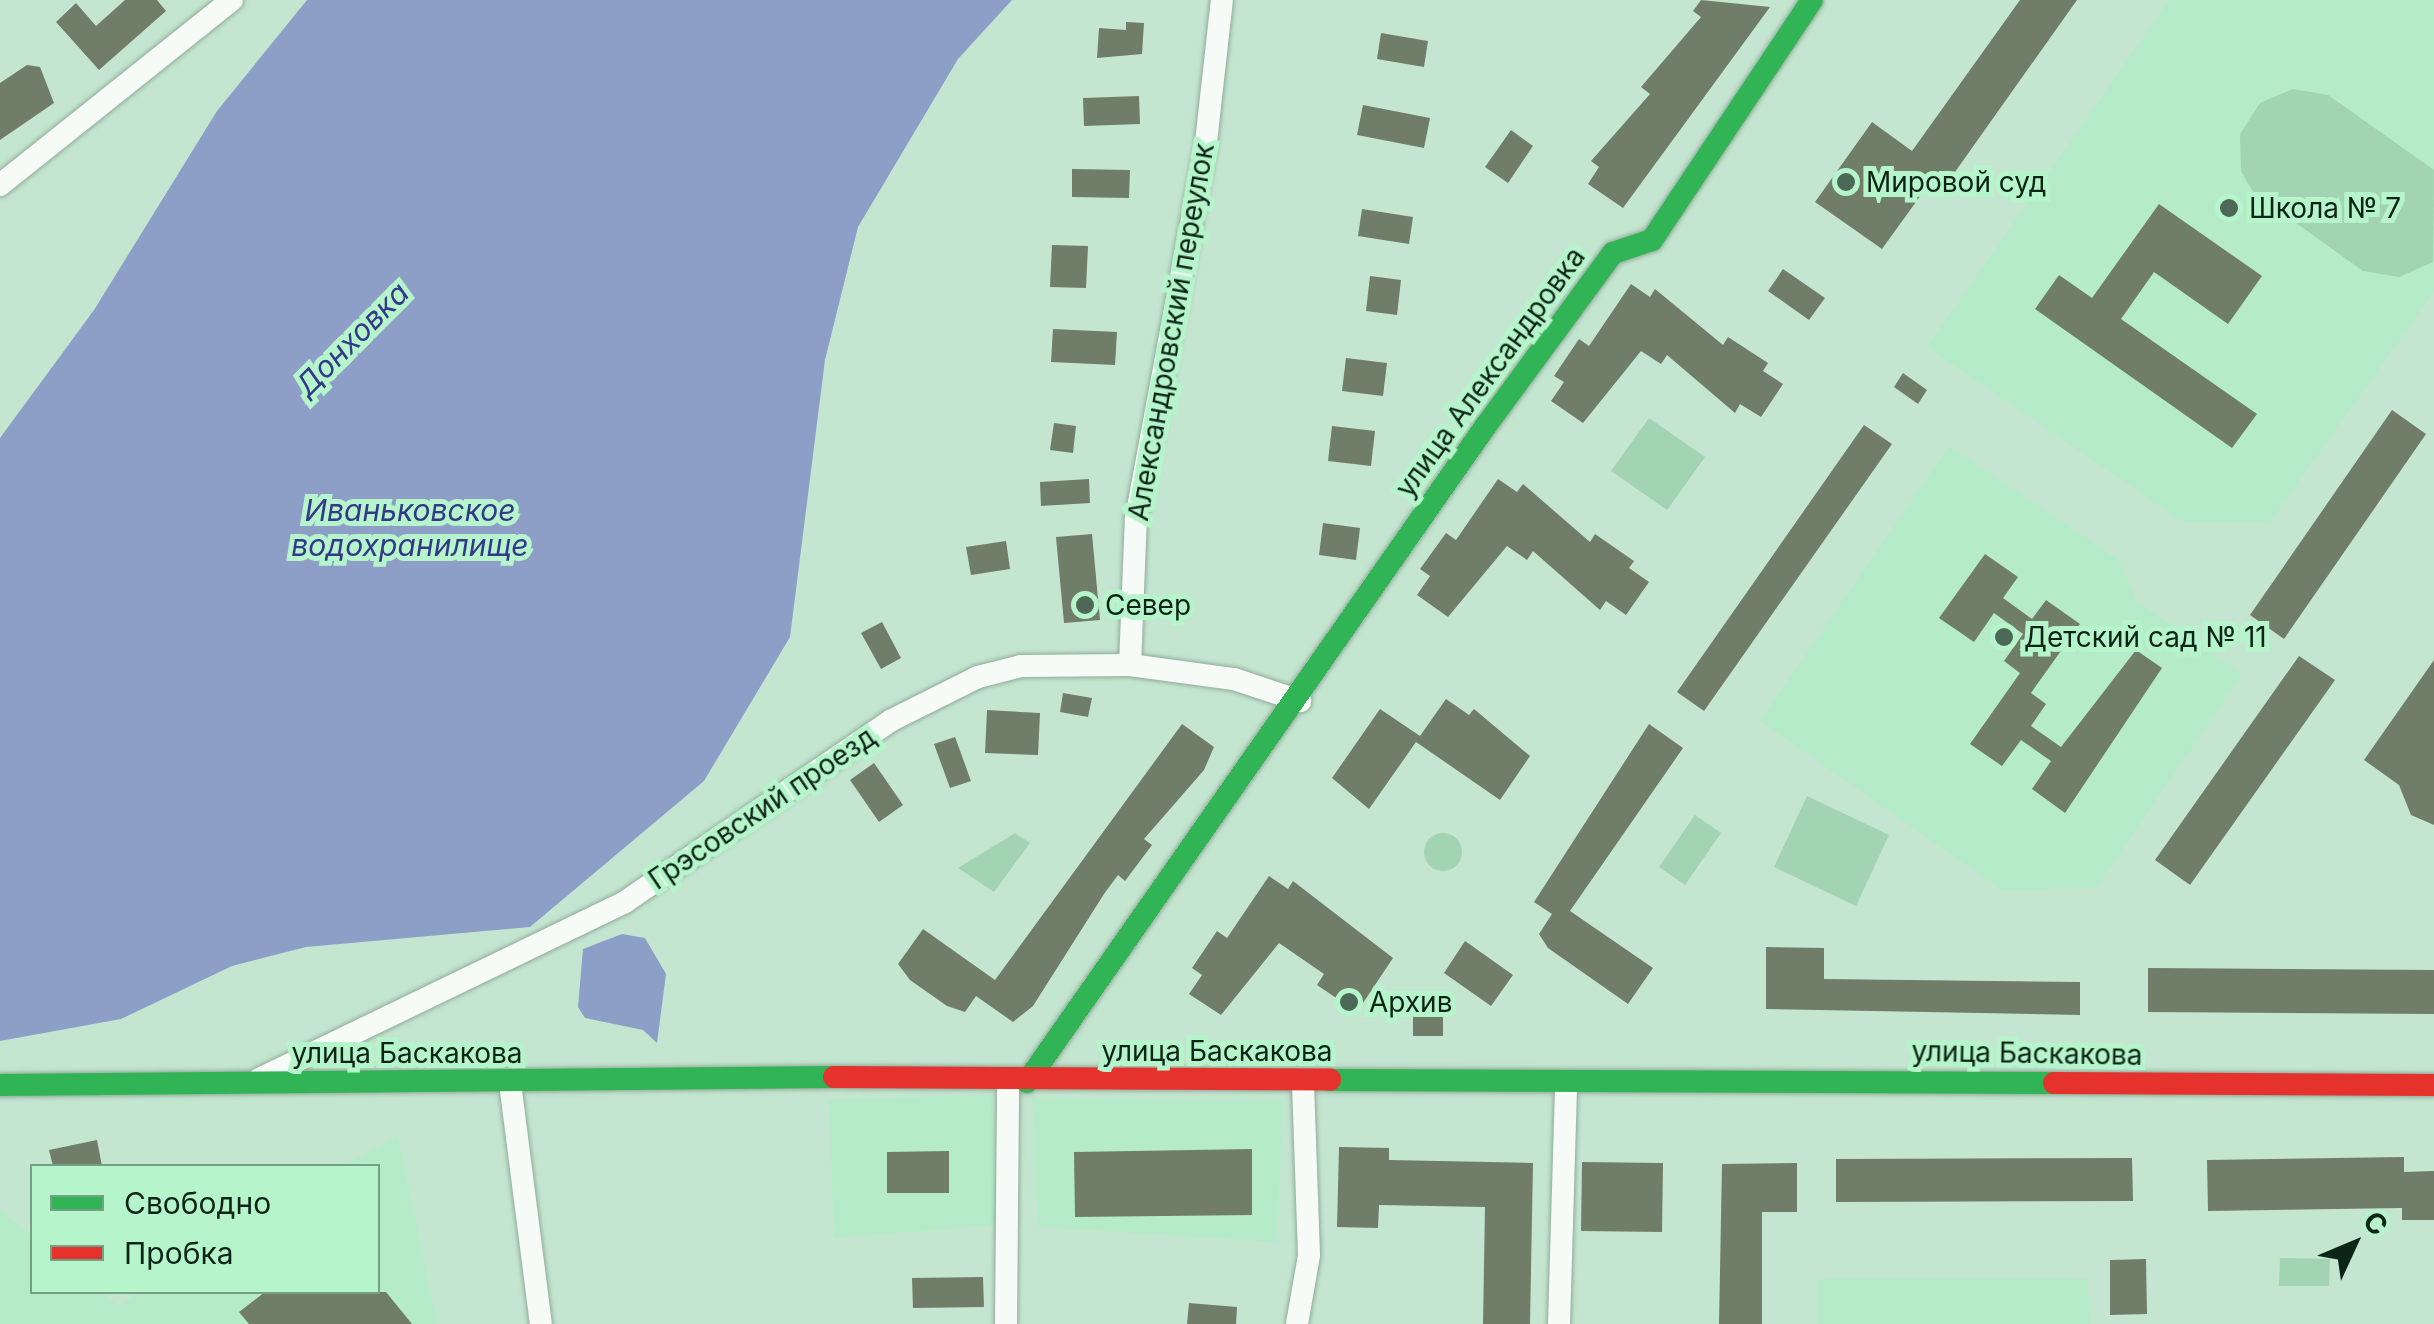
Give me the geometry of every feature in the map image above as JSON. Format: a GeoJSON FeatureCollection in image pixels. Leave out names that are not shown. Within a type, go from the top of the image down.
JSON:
{"type":"FeatureCollection","features":[{"type":"Feature","properties":{"kind":"street"},"geometry":{"type":"LineString","coordinates":[[0,185],[232,0]]}},
{"type":"Feature","properties":{"kind":"street","name":"Александровский переулок"},"geometry":{"type":"LineString","coordinates":[[1130,666],[1136,518],[1205,151],[1222,0]]}},
{"type":"Feature","properties":{"kind":"street","name":"улица Александровка"},"geometry":{"type":"LineString","coordinates":[[1017,1082],[1300,701],[1484,427],[1613,252],[1652,240],[1812,0]]}},
{"type":"Feature","properties":{"kind":"street","name":"Грэсовский проезд"},"geometry":{"type":"LineString","coordinates":[[252,1083],[626,902],[928,698],[1022,666],[1130,666],[1198,672],[1300,701]]}},
{"type":"Feature","properties":{"kind":"street"},"geometry":{"type":"LineString","coordinates":[[1297,1324],[1309,1255],[1303,1080]]}},
{"type":"Feature","properties":{"kind":"street","name":"улица Баскакова"},"geometry":{"type":"LineString","coordinates":[[0,1085],[1303,1080],[2434,1085]]}},
{"type":"Feature","properties":{"kind":"street"},"geometry":{"type":"LineString","coordinates":[[1006,1324],[1017,1082]]}},
{"type":"Feature","properties":{"kind":"street"},"geometry":{"type":"LineString","coordinates":[[510,1083],[541,1324]]}},
{"type":"Feature","properties":{"kind":"street"},"geometry":{"type":"LineString","coordinates":[[1559,1324],[1566,1084]]}},
{"type":"Feature","properties":{"kind":"shaded area","name":"Школа № 7"},"geometry":{"type":"Polygon","coordinates":[[[2169,0],[2434,0],[2434,292],[2269,523],[2183,522],[1927,347],[2169,0]]]}},
{"type":"Feature","properties":{"kind":"shaded area"},"geometry":{"type":"Polygon","coordinates":[[[2293,89],[2328,95],[2434,170],[2433,262],[2399,277],[2363,271],[2253,192],[2241,171],[2240,134],[2260,103],[2293,89]]]}},
{"type":"Feature","properties":{"kind":"shaded area"},"geometry":{"type":"Polygon","coordinates":[[[1649,418],[1705,457],[1667,510],[1611,471],[1649,418]]]}},
{"type":"Feature","properties":{"kind":"shaded area","name":"Детский сад № 11"},"geometry":{"type":"Polygon","coordinates":[[[1949,446],[2119,560],[2137,601],[2242,674],[2096,888],[2002,890],[1760,721],[1949,446]]]}},
{"type":"Feature","properties":{"kind":"shaded area"},"geometry":{"type":"Polygon","coordinates":[[[1807,796],[1889,835],[1856,906],[1774,867],[1807,796]]]}},
{"type":"Feature","properties":{"kind":"shaded area"},"geometry":{"type":"Polygon","coordinates":[[[1695,815],[1721,833],[1685,885],[1659,867],[1695,815]]]}},
{"type":"Feature","properties":{"kind":"shaded area"},"geometry":{"type":"Polygon","coordinates":[[[1015,833],[1030,843],[994,892],[958,868],[1015,833]]]}},
{"type":"Feature","properties":{"kind":"shaded area"},"geometry":{"type":"Polygon","coordinates":[[[1443,833],[1457,838],[1462,852],[1457,866],[1443,871],[1429,866],[1424,852],[1429,838],[1443,833]]]}},
{"type":"Feature","properties":{"kind":"shaded area"},"geometry":{"type":"Polygon","coordinates":[[[992,1095],[997,1225],[834,1238],[829,1099],[992,1095]]]}},
{"type":"Feature","properties":{"kind":"shaded area"},"geometry":{"type":"Polygon","coordinates":[[[1032,1098],[1283,1100],[1277,1242],[1038,1227],[1032,1098]]]}},
{"type":"Feature","properties":{"kind":"shaded area"},"geometry":{"type":"Polygon","coordinates":[[[398,1136],[437,1324],[0,1324],[0,1210],[30,1234],[30,1294],[104,1294],[119,1306],[136,1294],[380,1294],[380,1164],[347,1164],[398,1136]]]}},
{"type":"Feature","properties":{"kind":"shaded area"},"geometry":{"type":"Polygon","coordinates":[[[2280,1258],[2330,1259],[2329,1286],[2279,1286],[2280,1258]]]}},
{"type":"Feature","properties":{"kind":"shaded area"},"geometry":{"type":"Polygon","coordinates":[[[1817,1279],[2088,1279],[2089,1324],[1817,1324],[1817,1279]]]}},
{"type":"Feature","properties":{"kind":"water","name":"Иваньковское водохранилище"},"geometry":{"type":"Polygon","coordinates":[[[307,0],[1012,0],[958,59],[858,227],[825,360],[790,637],[704,781],[530,927],[306,947],[232,966],[121,1019],[0,1041],[0,438],[94,310],[217,111],[307,0]]]}},
{"type":"Feature","properties":{"kind":"water"},"geometry":{"type":"Polygon","coordinates":[[[622,934],[645,938],[666,974],[657,1043],[643,1030],[585,1018],[578,1007],[583,949],[622,934]]]}},
{"type":"Feature","properties":{"kind":"building"},"geometry":{"type":"Polygon","coordinates":[[[125,0],[157,0],[166,11],[99,70],[56,22],[76,3],[96,26],[125,0]]]}},
{"type":"Feature","properties":{"kind":"building"},"geometry":{"type":"Polygon","coordinates":[[[1701,0],[1770,7],[1623,208],[1588,184],[1599,167],[1591,161],[1650,94],[1641,87],[1701,17],[1693,11],[1701,0]]]}},
{"type":"Feature","properties":{"kind":"building"},"geometry":{"type":"Polygon","coordinates":[[[2020,0],[2077,0],[1950,179],[1934,177],[1882,249],[1815,202],[1872,122],[1912,151],[2020,0]]]}},
{"type":"Feature","properties":{"kind":"building"},"geometry":{"type":"Polygon","coordinates":[[[1126,22],[1144,23],[1142,54],[1097,58],[1099,28],[1126,30],[1126,22]]]}},
{"type":"Feature","properties":{"kind":"building"},"geometry":{"type":"Polygon","coordinates":[[[1381,33],[1428,41],[1424,67],[1377,59],[1381,33]]]}},
{"type":"Feature","properties":{"kind":"building"},"geometry":{"type":"Polygon","coordinates":[[[27,65],[40,67],[54,103],[0,140],[0,83],[27,65]]]}},
{"type":"Feature","properties":{"kind":"building"},"geometry":{"type":"Polygon","coordinates":[[[1139,96],[1140,124],[1084,126],[1083,98],[1139,96]]]}},
{"type":"Feature","properties":{"kind":"building"},"geometry":{"type":"Polygon","coordinates":[[[1363,105],[1430,118],[1424,148],[1357,135],[1363,105]]]}},
{"type":"Feature","properties":{"kind":"building"},"geometry":{"type":"Polygon","coordinates":[[[1511,130],[1533,146],[1508,183],[1485,167],[1511,130]]]}},
{"type":"Feature","properties":{"kind":"building"},"geometry":{"type":"Polygon","coordinates":[[[1072,169],[1130,170],[1129,198],[1072,197],[1072,169]]]}},
{"type":"Feature","properties":{"kind":"building"},"geometry":{"type":"Polygon","coordinates":[[[2159,204],[2262,276],[2228,324],[2154,272],[2121,319],[2257,414],[2232,448],[2035,309],[2059,275],[2092,298],[2159,204]]]}},
{"type":"Feature","properties":{"kind":"building"},"geometry":{"type":"Polygon","coordinates":[[[1362,209],[1413,217],[1409,244],[1358,236],[1362,209]]]}},
{"type":"Feature","properties":{"kind":"building"},"geometry":{"type":"Polygon","coordinates":[[[1052,245],[1088,246],[1086,288],[1050,287],[1052,245]]]}},
{"type":"Feature","properties":{"kind":"building"},"geometry":{"type":"Polygon","coordinates":[[[1783,269],[1825,298],[1809,320],[1768,291],[1783,269]]]}},
{"type":"Feature","properties":{"kind":"building"},"geometry":{"type":"Polygon","coordinates":[[[1370,276],[1401,280],[1397,315],[1366,311],[1370,276]]]}},
{"type":"Feature","properties":{"kind":"building"},"geometry":{"type":"Polygon","coordinates":[[[1631,284],[1650,297],[1655,289],[1723,345],[1728,337],[1768,363],[1763,371],[1783,384],[1761,417],[1740,404],[1735,413],[1667,355],[1661,364],[1641,351],[1583,423],[1551,401],[1564,382],[1554,376],[1579,339],[1589,346],[1631,284]]]}},
{"type":"Feature","properties":{"kind":"building"},"geometry":{"type":"Polygon","coordinates":[[[1053,329],[1117,332],[1115,365],[1051,362],[1053,329]]]}},
{"type":"Feature","properties":{"kind":"building"},"geometry":{"type":"Polygon","coordinates":[[[1346,358],[1387,363],[1383,396],[1342,391],[1346,358]]]}},
{"type":"Feature","properties":{"kind":"building"},"geometry":{"type":"Polygon","coordinates":[[[1903,373],[1927,390],[1918,404],[1894,387],[1903,373]]]}},
{"type":"Feature","properties":{"kind":"building"},"geometry":{"type":"Polygon","coordinates":[[[2392,410],[2426,434],[2284,639],[2250,615],[2392,410]]]}},
{"type":"Feature","properties":{"kind":"building"},"geometry":{"type":"Polygon","coordinates":[[[1054,423],[1076,426],[1073,453],[1050,450],[1054,423]]]}},
{"type":"Feature","properties":{"kind":"building"},"geometry":{"type":"Polygon","coordinates":[[[1864,425],[1892,444],[1704,711],[1677,692],[1864,425]]]}},
{"type":"Feature","properties":{"kind":"building"},"geometry":{"type":"Polygon","coordinates":[[[1332,426],[1375,431],[1371,466],[1328,461],[1332,426]]]}},
{"type":"Feature","properties":{"kind":"building"},"geometry":{"type":"Polygon","coordinates":[[[1089,479],[1090,503],[1041,506],[1040,482],[1089,479]]]}},
{"type":"Feature","properties":{"kind":"building"},"geometry":{"type":"Polygon","coordinates":[[[1498,479],[1517,492],[1523,484],[1590,542],[1595,534],[1634,561],[1629,568],[1649,582],[1626,615],[1606,601],[1600,610],[1533,551],[1527,560],[1507,546],[1448,617],[1417,595],[1430,576],[1420,569],[1446,533],[1456,540],[1498,479]]]}},
{"type":"Feature","properties":{"kind":"building"},"geometry":{"type":"Polygon","coordinates":[[[1323,523],[1360,528],[1356,560],[1319,555],[1323,523]]]}},
{"type":"Feature","properties":{"kind":"building"},"geometry":{"type":"Polygon","coordinates":[[[1092,534],[1100,620],[1064,623],[1056,537],[1092,534]]]}},
{"type":"Feature","properties":{"kind":"building"},"geometry":{"type":"Polygon","coordinates":[[[1006,541],[1010,569],[971,575],[966,547],[1006,541]]]}},
{"type":"Feature","properties":{"kind":"building"},"geometry":{"type":"Polygon","coordinates":[[[1985,554],[2018,577],[2003,598],[2032,619],[2046,600],[2080,624],[2031,693],[2046,704],[2031,726],[2061,747],[2136,650],[2162,668],[2065,813],[2032,789],[2051,761],[2021,740],[2002,766],[1970,744],[2020,673],[2004,661],[2023,634],[1994,613],[1974,642],[1939,618],[1985,554]]]}},
{"type":"Feature","properties":{"kind":"building"},"geometry":{"type":"Polygon","coordinates":[[[882,622],[901,658],[881,669],[861,633],[882,622]]]}},
{"type":"Feature","properties":{"kind":"building"},"geometry":{"type":"Polygon","coordinates":[[[2299,656],[2335,680],[2190,885],[2155,860],[2299,656]]]}},
{"type":"Feature","properties":{"kind":"building"},"geometry":{"type":"Polygon","coordinates":[[[2434,660],[2434,825],[2411,815],[2399,785],[2364,760],[2434,660]]]}},
{"type":"Feature","properties":{"kind":"building"},"geometry":{"type":"Polygon","coordinates":[[[1063,693],[1092,698],[1088,717],[1060,712],[1063,693]]]}},
{"type":"Feature","properties":{"kind":"building"},"geometry":{"type":"Polygon","coordinates":[[[1446,699],[1469,715],[1474,709],[1530,756],[1500,800],[1416,742],[1369,809],[1332,778],[1380,709],[1420,736],[1446,699]]]}},
{"type":"Feature","properties":{"kind":"building"},"geometry":{"type":"Polygon","coordinates":[[[987,710],[1040,713],[1038,755],[985,753],[987,710]]]}},
{"type":"Feature","properties":{"kind":"building"},"geometry":{"type":"Polygon","coordinates":[[[1182,724],[1214,747],[1204,770],[1144,839],[1152,845],[1125,881],[1118,875],[1104,894],[1033,1006],[1013,1022],[976,996],[965,1012],[947,1006],[910,980],[898,964],[923,929],[995,980],[1182,724]]]}},
{"type":"Feature","properties":{"kind":"building"},"geometry":{"type":"Polygon","coordinates":[[[1649,724],[1683,748],[1570,911],[1653,968],[1628,1004],[1548,948],[1539,934],[1552,914],[1534,902],[1649,724]]]}},
{"type":"Feature","properties":{"kind":"building"},"geometry":{"type":"Polygon","coordinates":[[[955,737],[971,781],[950,788],[934,744],[955,737]]]}},
{"type":"Feature","properties":{"kind":"building"},"geometry":{"type":"Polygon","coordinates":[[[874,763],[903,805],[879,822],[850,780],[874,763]]]}},
{"type":"Feature","properties":{"kind":"building"},"geometry":{"type":"Polygon","coordinates":[[[1269,876],[1288,889],[1293,881],[1393,958],[1357,1012],[1317,985],[1324,974],[1279,943],[1221,1015],[1189,994],[1202,975],[1192,968],[1217,931],[1227,938],[1269,876]]]}},
{"type":"Feature","properties":{"kind":"building"},"geometry":{"type":"Polygon","coordinates":[[[1465,941],[1513,975],[1491,1006],[1444,973],[1465,941]]]}},
{"type":"Feature","properties":{"kind":"building"},"geometry":{"type":"Polygon","coordinates":[[[1766,947],[1824,948],[1824,979],[2080,982],[2080,1015],[1766,1009],[1766,947]]]}},
{"type":"Feature","properties":{"kind":"building"},"geometry":{"type":"Polygon","coordinates":[[[2148,968],[2434,970],[2434,1014],[2148,1012],[2148,968]]]}},
{"type":"Feature","properties":{"kind":"building"},"geometry":{"type":"Polygon","coordinates":[[[1443,1013],[1443,1036],[1413,1036],[1413,1014],[1443,1013]]]}},
{"type":"Feature","properties":{"kind":"building"},"geometry":{"type":"Polygon","coordinates":[[[97,1140],[102,1164],[52,1164],[49,1150],[97,1140]]]}},
{"type":"Feature","properties":{"kind":"building"},"geometry":{"type":"Polygon","coordinates":[[[1339,1147],[1389,1148],[1389,1160],[1533,1163],[1530,1324],[1483,1324],[1485,1207],[1379,1205],[1378,1228],[1337,1227],[1339,1147]]]}},
{"type":"Feature","properties":{"kind":"building"},"geometry":{"type":"Polygon","coordinates":[[[1252,1149],[1252,1215],[1075,1217],[1074,1152],[1252,1149]]]}},
{"type":"Feature","properties":{"kind":"building"},"geometry":{"type":"Polygon","coordinates":[[[949,1151],[949,1193],[887,1193],[887,1152],[949,1151]]]}},
{"type":"Feature","properties":{"kind":"building"},"geometry":{"type":"Polygon","coordinates":[[[2404,1157],[2404,1172],[2434,1171],[2434,1220],[2402,1220],[2402,1208],[2208,1211],[2207,1160],[2404,1157]]]}},
{"type":"Feature","properties":{"kind":"building"},"geometry":{"type":"Polygon","coordinates":[[[2132,1158],[2133,1201],[1836,1202],[1836,1159],[2132,1158]]]}},
{"type":"Feature","properties":{"kind":"building"},"geometry":{"type":"Polygon","coordinates":[[[1582,1162],[1663,1163],[1662,1232],[1581,1231],[1582,1162]]]}},
{"type":"Feature","properties":{"kind":"building"},"geometry":{"type":"Polygon","coordinates":[[[1797,1163],[1797,1212],[1762,1212],[1762,1324],[1719,1324],[1722,1164],[1797,1163]]]}},
{"type":"Feature","properties":{"kind":"building"},"geometry":{"type":"Polygon","coordinates":[[[2146,1259],[2147,1314],[2110,1315],[2110,1260],[2146,1259]]]}},
{"type":"Feature","properties":{"kind":"building"},"geometry":{"type":"Polygon","coordinates":[[[983,1277],[984,1307],[913,1308],[912,1278],[983,1277]]]}},
{"type":"Feature","properties":{"kind":"building"},"geometry":{"type":"Polygon","coordinates":[[[386,1292],[412,1324],[249,1324],[239,1312],[262,1294],[386,1292]]]}},
{"type":"Feature","properties":{"kind":"building"},"geometry":{"type":"Polygon","coordinates":[[[1189,1303],[1237,1307],[1236,1324],[1187,1324],[1189,1303]]]}},
{"type":"Feature","properties":{"kind":"traffic: fast"},"geometry":{"type":"LineString","coordinates":[[1027,1082],[1485,427],[1613,253],[1652,240],[1812,0]]}},
{"type":"Feature","properties":{"kind":"traffic: fast"},"geometry":{"type":"LineString","coordinates":[[0,1085],[834,1077]]}},
{"type":"Feature","properties":{"kind":"traffic: fast"},"geometry":{"type":"LineString","coordinates":[[1330,1080],[2054,1083]]}},
{"type":"Feature","properties":{"kind":"traffic: jam"},"geometry":{"type":"LineString","coordinates":[[834,1077],[1330,1080]]}},
{"type":"Feature","properties":{"kind":"traffic: jam"},"geometry":{"type":"LineString","coordinates":[[2054,1083],[2434,1085]]}},
{"type":"Feature","properties":{"kind":"place","name":"Мировой суд"},"geometry":{"type":"Point","coordinates":[1846,182]}},
{"type":"Feature","properties":{"kind":"place","name":"Школа № 7"},"geometry":{"type":"Point","coordinates":[2229,208]}},
{"type":"Feature","properties":{"kind":"place","name":"Север"},"geometry":{"type":"Point","coordinates":[1085,605]}},
{"type":"Feature","properties":{"kind":"place","name":"Детский сад № 11"},"geometry":{"type":"Point","coordinates":[2004,637]}},
{"type":"Feature","properties":{"kind":"place","name":"Архив"},"geometry":{"type":"Point","coordinates":[1349,1002]}},
{"type":"Feature","properties":{"kind":"water label","name":"Донховка"},"geometry":{"type":"Point","coordinates":[352,339]}}]}
